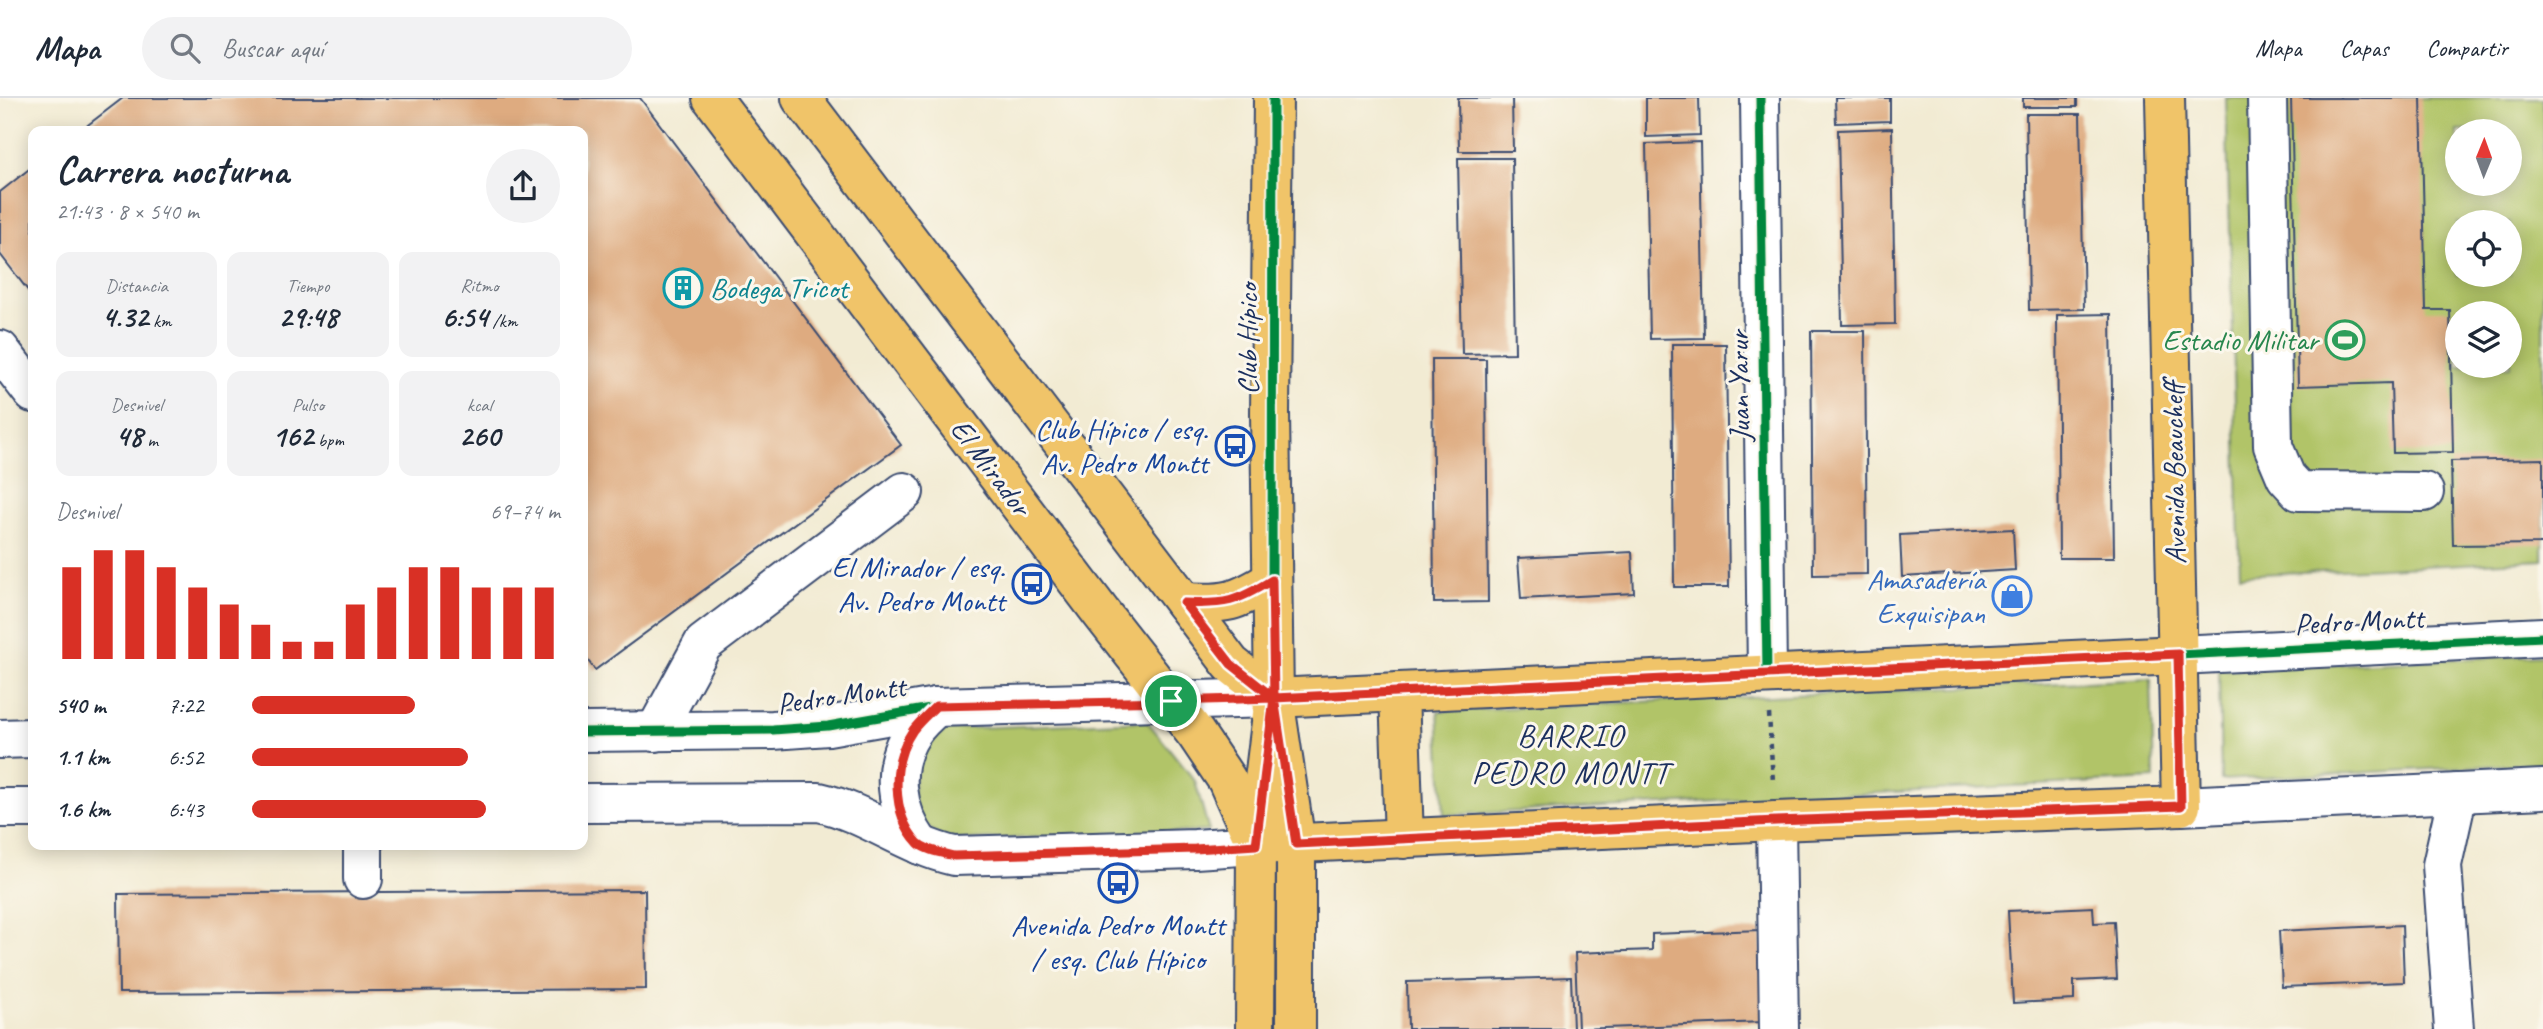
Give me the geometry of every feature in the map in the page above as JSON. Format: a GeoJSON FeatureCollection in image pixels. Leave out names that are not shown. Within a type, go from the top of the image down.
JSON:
{"type":"FeatureCollection","features":[{"type":"Feature","properties":{"kind":"main road","name":"El Mirador"},"geometry":{"type":"LineString","coordinates":[[712,98],[1171,701],[1227,780],[1256,845]]}},
{"type":"Feature","properties":{"kind":"main road"},"geometry":{"type":"LineString","coordinates":[[801,98],[1231,664],[1274,698],[1296,844],[1296,1029]]}},
{"type":"Feature","properties":{"kind":"main road","name":"Club Hípico"},"geometry":{"type":"LineString","coordinates":[[1255,1029],[1256,845],[1274,698],[1273,98]]}},
{"type":"Feature","properties":{"kind":"main road","name":"Avenida Beaucheff"},"geometry":{"type":"LineString","coordinates":[[2165,98],[2181,806]]}},
{"type":"Feature","properties":{"kind":"main road"},"geometry":{"type":"LineString","coordinates":[[1184,603],[1223,604],[1251,593],[1272,580]]}},
{"type":"Feature","properties":{"kind":"main road","name":"Pedro Montt"},"geometry":{"type":"LineString","coordinates":[[1274,698],[2178,654]]}},
{"type":"Feature","properties":{"kind":"main road"},"geometry":{"type":"LineString","coordinates":[[1399,692],[1404,839]]}},
{"type":"Feature","properties":{"kind":"main road"},"geometry":{"type":"LineString","coordinates":[[1256,845],[2181,806]]}},
{"type":"Feature","properties":{"kind":"street","name":"Juan Yarur"},"geometry":{"type":"LineString","coordinates":[[1760,98],[1767,674]]}},
{"type":"Feature","properties":{"kind":"street"},"geometry":{"type":"LineString","coordinates":[[2267,98],[2273,446],[2286,477],[2299,491],[2424,492]]}},
{"type":"Feature","properties":{"kind":"street"},"geometry":{"type":"LineString","coordinates":[[0,350],[28,386]]}},
{"type":"Feature","properties":{"kind":"street"},"geometry":{"type":"LineString","coordinates":[[655,732],[703,644],[904,492]]}},
{"type":"Feature","properties":{"kind":"street","name":"Pedro Montt"},"geometry":{"type":"LineString","coordinates":[[2178,654],[2543,637]]}},
{"type":"Feature","properties":{"kind":"street","name":"Pedro Montt"},"geometry":{"type":"LineString","coordinates":[[588,732],[773,730],[828,726],[936,706],[1274,698]]}},
{"type":"Feature","properties":{"kind":"street"},"geometry":{"type":"LineString","coordinates":[[920,845],[908,829],[901,811],[897,773],[903,750],[913,730],[936,706]]}},
{"type":"Feature","properties":{"kind":"street"},"geometry":{"type":"LineString","coordinates":[[0,738],[28,738]]}},
{"type":"Feature","properties":{"kind":"street"},"geometry":{"type":"LineString","coordinates":[[2181,806],[2543,789]]}},
{"type":"Feature","properties":{"kind":"street"},"geometry":{"type":"LineString","coordinates":[[2454,1029],[2442,865],[2458,793]]}},
{"type":"Feature","properties":{"kind":"street"},"geometry":{"type":"LineString","coordinates":[[588,803],[819,803],[837,806],[920,845],[954,856],[1186,850],[1256,845]]}},
{"type":"Feature","properties":{"kind":"street"},"geometry":{"type":"LineString","coordinates":[[0,808],[28,808]]}},
{"type":"Feature","properties":{"kind":"street"},"geometry":{"type":"LineString","coordinates":[[1776,821],[1779,1029]]}},
{"type":"Feature","properties":{"kind":"path"},"geometry":{"type":"LineString","coordinates":[[1767,674],[1776,821]]}},
{"type":"Feature","properties":{"kind":"green space","name":"Estadio Militar"},"geometry":{"type":"Polygon","coordinates":[[[2226,98],[2543,98],[2543,560],[2240,575],[2226,98]]]}},
{"type":"Feature","properties":{"kind":"green space"},"geometry":{"type":"Polygon","coordinates":[[[2543,655],[2543,763],[2221,780],[2219,670],[2543,655]]]}},
{"type":"Feature","properties":{"kind":"green space"},"geometry":{"type":"Polygon","coordinates":[[[2151,679],[2154,779],[1444,815],[1438,711],[2151,679]]]}},
{"type":"Feature","properties":{"kind":"green space"},"geometry":{"type":"Polygon","coordinates":[[[1147,721],[1195,781],[1209,831],[946,841],[925,825],[912,807],[915,773],[926,744],[946,729],[1147,721]]]}},
{"type":"Feature","properties":{"kind":"building","name":"Bodega Tricot"},"geometry":{"type":"Polygon","coordinates":[[[123,98],[640,98],[901,445],[595,670],[588,661],[588,126],[87,126],[123,98]]]}},
{"type":"Feature","properties":{"kind":"building"},"geometry":{"type":"Polygon","coordinates":[[[1458,98],[1512,98],[1513,151],[1459,151],[1458,98]]]}},
{"type":"Feature","properties":{"kind":"building"},"geometry":{"type":"Polygon","coordinates":[[[1646,98],[1699,98],[1700,135],[1646,137],[1646,98]]]}},
{"type":"Feature","properties":{"kind":"building"},"geometry":{"type":"Polygon","coordinates":[[[1835,98],[1890,98],[1890,121],[1836,123],[1835,98]]]}},
{"type":"Feature","properties":{"kind":"building"},"geometry":{"type":"Polygon","coordinates":[[[2023,98],[2077,98],[2077,107],[2023,107],[2023,98]]]}},
{"type":"Feature","properties":{"kind":"building"},"geometry":{"type":"Polygon","coordinates":[[[2291,98],[2421,98],[2426,310],[2445,310],[2445,378],[2451,378],[2453,452],[2393,453],[2391,383],[2298,386],[2291,98]]]}},
{"type":"Feature","properties":{"kind":"building"},"geometry":{"type":"Polygon","coordinates":[[[2026,114],[2080,114],[2084,309],[2029,310],[2026,114]]]}},
{"type":"Feature","properties":{"kind":"building"},"geometry":{"type":"Polygon","coordinates":[[[1892,128],[1895,324],[1842,325],[1838,130],[1892,128]]]}},
{"type":"Feature","properties":{"kind":"building"},"geometry":{"type":"Polygon","coordinates":[[[1700,142],[1704,338],[1650,339],[1646,144],[1700,142]]]}},
{"type":"Feature","properties":{"kind":"building"},"geometry":{"type":"Polygon","coordinates":[[[1458,158],[1512,158],[1515,353],[1462,354],[1458,158]]]}},
{"type":"Feature","properties":{"kind":"building"},"geometry":{"type":"Polygon","coordinates":[[[28,170],[28,290],[0,254],[0,192],[28,170]]]}},
{"type":"Feature","properties":{"kind":"building"},"geometry":{"type":"Polygon","coordinates":[[[2111,314],[2114,558],[2059,558],[2057,315],[2111,314]]]}},
{"type":"Feature","properties":{"kind":"building"},"geometry":{"type":"Polygon","coordinates":[[[1811,331],[1865,331],[1867,574],[1813,575],[1811,331]]]}},
{"type":"Feature","properties":{"kind":"building"},"geometry":{"type":"Polygon","coordinates":[[[1672,344],[1726,344],[1729,587],[1674,587],[1672,344]]]}},
{"type":"Feature","properties":{"kind":"building"},"geometry":{"type":"Polygon","coordinates":[[[1432,359],[1486,359],[1488,602],[1434,603],[1432,359]]]}},
{"type":"Feature","properties":{"kind":"building"},"geometry":{"type":"Polygon","coordinates":[[[2543,459],[2543,544],[2453,545],[2451,461],[2543,459]]]}},
{"type":"Feature","properties":{"kind":"building"},"geometry":{"type":"Polygon","coordinates":[[[2013,529],[2015,570],[1902,577],[1900,535],[2013,529]]]}},
{"type":"Feature","properties":{"kind":"building"},"geometry":{"type":"Polygon","coordinates":[[[1632,552],[1634,593],[1521,599],[1518,558],[1632,552]]]}},
{"type":"Feature","properties":{"kind":"building"},"geometry":{"type":"Polygon","coordinates":[[[645,890],[646,989],[119,993],[118,894],[645,890]]]}},
{"type":"Feature","properties":{"kind":"building"},"geometry":{"type":"Polygon","coordinates":[[[2093,907],[2094,923],[2114,922],[2117,979],[2074,981],[2074,1000],[2013,1003],[2008,911],[2093,907]]]}},
{"type":"Feature","properties":{"kind":"building"},"geometry":{"type":"Polygon","coordinates":[[[2402,925],[2404,982],[2282,987],[2279,931],[2402,925]]]}},
{"type":"Feature","properties":{"kind":"building"},"geometry":{"type":"Polygon","coordinates":[[[1761,930],[1764,1022],[1578,1029],[1575,953],[1652,950],[1652,934],[1761,930]]]}},
{"type":"Feature","properties":{"kind":"building"},"geometry":{"type":"Polygon","coordinates":[[[1571,977],[1573,1029],[1408,1029],[1407,982],[1571,977]]]}},
{"type":"Feature","properties":{"kind":"cycle path"},"geometry":{"type":"LineString","coordinates":[[1272,580],[1273,98]]}},
{"type":"Feature","properties":{"kind":"cycle path"},"geometry":{"type":"LineString","coordinates":[[1760,98],[1767,674]]}},
{"type":"Feature","properties":{"kind":"cycle path"},"geometry":{"type":"LineString","coordinates":[[2178,655],[2543,637]]}},
{"type":"Feature","properties":{"kind":"cycle path"},"geometry":{"type":"LineString","coordinates":[[588,732],[773,730],[828,726],[936,707],[1274,698]]}},
{"type":"Feature","properties":{"kind":"place","name":"Bodega Tricot"},"geometry":{"type":"Point","coordinates":[683,288]}},
{"type":"Feature","properties":{"kind":"place","name":"Estadio Militar"},"geometry":{"type":"Point","coordinates":[2345,340]}},
{"type":"Feature","properties":{"kind":"place","name":"Club Hípico / esq. Av. Pedro Montt"},"geometry":{"type":"Point","coordinates":[1235,446]}},
{"type":"Feature","properties":{"kind":"place","name":"El Mirador / esq. Av. Pedro Montt"},"geometry":{"type":"Point","coordinates":[1032,584]}},
{"type":"Feature","properties":{"kind":"place","name":"Amasadería Exquisipan"},"geometry":{"type":"Point","coordinates":[2012,596]}},
{"type":"Feature","properties":{"kind":"place","name":"Avenida Pedro Montt / esq. Club Hípico"},"geometry":{"type":"Point","coordinates":[1118,883]}},
{"type":"Feature","properties":{"kind":"district","name":"BARRIO PEDRO MONTT"},"geometry":{"type":"Point","coordinates":[1571,754]}},
{"type":"Feature","properties":{"kind":"route"},"geometry":{"type":"LineString","coordinates":[[1171,701],[936,706],[913,730],[903,750],[897,773],[897,792],[908,829],[920,845],[954,856],[1256,845],[1274,698],[2178,654],[2181,806],[1776,821],[1296,844],[1274,698],[1272,580],[1235,601],[1223,604],[1184,603],[1231,664],[1274,698],[1171,701]]}}]}
